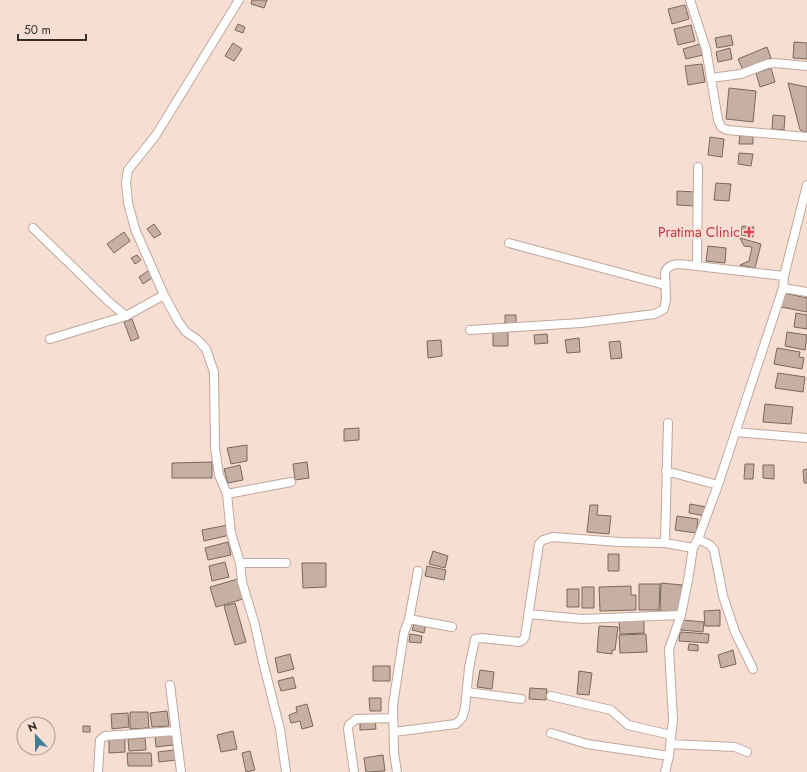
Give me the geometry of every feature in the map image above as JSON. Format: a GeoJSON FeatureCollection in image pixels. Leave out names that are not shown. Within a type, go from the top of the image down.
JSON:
{"type":"FeatureCollection","features":[{"type":"Feature","properties":{"kind":"street"},"geometry":{"type":"LineString","coordinates":[[239,0],[159,129],[128,170],[126,182],[128,203],[135,229],[164,295],[178,321],[186,332],[198,340],[206,349],[212,364],[214,372],[215,448],[219,475],[227,494],[231,533],[240,563],[242,582],[255,625],[280,730],[286,772]]}},
{"type":"Feature","properties":{"kind":"street"},"geometry":{"type":"LineString","coordinates":[[690,0],[706,49],[718,120],[721,127],[727,130],[807,137]]}},
{"type":"Feature","properties":{"kind":"street"},"geometry":{"type":"LineString","coordinates":[[711,78],[741,74],[767,64],[807,66]]}},
{"type":"Feature","properties":{"kind":"street"},"geometry":{"type":"LineString","coordinates":[[697,266],[698,167]]}},
{"type":"Feature","properties":{"kind":"street"},"geometry":{"type":"LineString","coordinates":[[665,772],[669,756],[673,720],[669,649],[681,615],[693,548],[698,539],[718,485],[783,288],[784,276],[807,185]]}},
{"type":"Feature","properties":{"kind":"street"},"geometry":{"type":"LineString","coordinates":[[33,228],[108,301],[126,316]]}},
{"type":"Feature","properties":{"kind":"street"},"geometry":{"type":"LineString","coordinates":[[509,243],[665,285]]}},
{"type":"Feature","properties":{"kind":"street"},"geometry":{"type":"LineString","coordinates":[[470,330],[581,324],[655,314],[664,309],[666,300],[665,272],[667,268],[673,264],[784,276]]}},
{"type":"Feature","properties":{"kind":"street"},"geometry":{"type":"LineString","coordinates":[[783,288],[807,292]]}},
{"type":"Feature","properties":{"kind":"street"},"geometry":{"type":"LineString","coordinates":[[50,339],[126,316],[164,295]]}},
{"type":"Feature","properties":{"kind":"street"},"geometry":{"type":"LineString","coordinates":[[665,543],[668,423]]}},
{"type":"Feature","properties":{"kind":"street"},"geometry":{"type":"LineString","coordinates":[[735,432],[807,438]]}},
{"type":"Feature","properties":{"kind":"street"},"geometry":{"type":"LineString","coordinates":[[666,471],[718,485]]}},
{"type":"Feature","properties":{"kind":"street"},"geometry":{"type":"LineString","coordinates":[[227,494],[291,482]]}},
{"type":"Feature","properties":{"kind":"street"},"geometry":{"type":"LineString","coordinates":[[394,732],[456,724],[462,718],[465,708],[469,668],[475,639],[482,638],[519,642],[523,640],[525,637],[529,614],[539,544],[542,540],[553,537],[619,542],[665,543],[693,548]]}},
{"type":"Feature","properties":{"kind":"street"},"geometry":{"type":"LineString","coordinates":[[698,539],[714,550],[723,596],[735,632],[753,669]]}},
{"type":"Feature","properties":{"kind":"street"},"geometry":{"type":"LineString","coordinates":[[240,563],[286,563]]}},
{"type":"Feature","properties":{"kind":"street"},"geometry":{"type":"LineString","coordinates":[[397,772],[393,705],[404,632],[409,618],[418,571]]}},
{"type":"Feature","properties":{"kind":"street"},"geometry":{"type":"LineString","coordinates":[[529,614],[582,620],[681,615]]}},
{"type":"Feature","properties":{"kind":"street"},"geometry":{"type":"LineString","coordinates":[[409,618],[452,627]]}},
{"type":"Feature","properties":{"kind":"street"},"geometry":{"type":"LineString","coordinates":[[170,685],[181,772]]}},
{"type":"Feature","properties":{"kind":"street"},"geometry":{"type":"LineString","coordinates":[[467,692],[521,698]]}},
{"type":"Feature","properties":{"kind":"street"},"geometry":{"type":"LineString","coordinates":[[551,696],[611,710],[628,725],[671,735]]}},
{"type":"Feature","properties":{"kind":"street"},"geometry":{"type":"LineString","coordinates":[[354,772],[348,729],[349,725],[356,719],[394,718]]}},
{"type":"Feature","properties":{"kind":"street"},"geometry":{"type":"LineString","coordinates":[[98,772],[100,740],[105,736],[176,730]]}},
{"type":"Feature","properties":{"kind":"street"},"geometry":{"type":"LineString","coordinates":[[551,733],[587,744],[669,756]]}},
{"type":"Feature","properties":{"kind":"street"},"geometry":{"type":"LineString","coordinates":[[670,744],[735,747],[747,752]]}},
{"type":"Feature","properties":{"kind":"building"},"geometry":{"type":"Polygon","coordinates":[[[252,0],[267,0],[264,8],[251,4],[252,0]]]}},
{"type":"Feature","properties":{"kind":"building"},"geometry":{"type":"Polygon","coordinates":[[[685,5],[689,19],[672,24],[668,9],[685,5]]]}},
{"type":"Feature","properties":{"kind":"building"},"geometry":{"type":"Polygon","coordinates":[[[238,24],[245,27],[243,33],[235,30],[238,24]]]}},
{"type":"Feature","properties":{"kind":"building"},"geometry":{"type":"Polygon","coordinates":[[[691,25],[695,41],[678,45],[674,29],[691,25]]]}},
{"type":"Feature","properties":{"kind":"building"},"geometry":{"type":"Polygon","coordinates":[[[731,35],[733,45],[717,48],[715,38],[731,35]]]}},
{"type":"Feature","properties":{"kind":"building"},"geometry":{"type":"Polygon","coordinates":[[[794,42],[807,43],[807,59],[793,58],[794,42]]]}},
{"type":"Feature","properties":{"kind":"building"},"geometry":{"type":"Polygon","coordinates":[[[233,43],[242,49],[234,61],[225,56],[233,43]]]}},
{"type":"Feature","properties":{"kind":"building"},"geometry":{"type":"Polygon","coordinates":[[[700,44],[703,55],[686,59],[683,49],[700,44]]]}},
{"type":"Feature","properties":{"kind":"building"},"geometry":{"type":"Polygon","coordinates":[[[767,47],[771,58],[743,70],[738,59],[767,47]]]}},
{"type":"Feature","properties":{"kind":"building"},"geometry":{"type":"Polygon","coordinates":[[[730,48],[732,59],[718,62],[716,52],[730,48]]]}},
{"type":"Feature","properties":{"kind":"building"},"geometry":{"type":"Polygon","coordinates":[[[702,64],[705,82],[688,85],[685,66],[702,64]]]}},
{"type":"Feature","properties":{"kind":"building"},"geometry":{"type":"Polygon","coordinates":[[[771,68],[775,82],[760,87],[756,73],[771,68]]]}},
{"type":"Feature","properties":{"kind":"building"},"geometry":{"type":"Polygon","coordinates":[[[788,83],[807,87],[807,133],[800,130],[788,83]]]}},
{"type":"Feature","properties":{"kind":"building"},"geometry":{"type":"Polygon","coordinates":[[[729,88],[756,91],[753,122],[726,119],[729,88]]]}},
{"type":"Feature","properties":{"kind":"building"},"geometry":{"type":"Polygon","coordinates":[[[773,115],[785,116],[784,130],[772,129],[773,115]]]}},
{"type":"Feature","properties":{"kind":"building"},"geometry":{"type":"Polygon","coordinates":[[[740,133],[753,134],[753,144],[739,144],[740,133]]]}},
{"type":"Feature","properties":{"kind":"building"},"geometry":{"type":"Polygon","coordinates":[[[710,137],[724,139],[722,157],[708,155],[710,137]]]}},
{"type":"Feature","properties":{"kind":"building"},"geometry":{"type":"Polygon","coordinates":[[[739,153],[753,154],[751,166],[738,164],[739,153]]]}},
{"type":"Feature","properties":{"kind":"building"},"geometry":{"type":"Polygon","coordinates":[[[716,183],[731,184],[729,201],[714,200],[716,183]]]}},
{"type":"Feature","properties":{"kind":"building"},"geometry":{"type":"Polygon","coordinates":[[[677,191],[696,192],[696,206],[677,205],[677,191]]]}},
{"type":"Feature","properties":{"kind":"building"},"geometry":{"type":"Polygon","coordinates":[[[154,224],[161,234],[154,238],[147,229],[154,224]]]}},
{"type":"Feature","properties":{"kind":"building"},"geometry":{"type":"Polygon","coordinates":[[[742,226],[754,227],[753,237],[741,235],[742,226]]]}},
{"type":"Feature","properties":{"kind":"building"},"geometry":{"type":"Polygon","coordinates":[[[124,232],[130,241],[114,253],[107,244],[124,232]]]}},
{"type":"Feature","properties":{"kind":"building"},"geometry":{"type":"Polygon","coordinates":[[[740,238],[761,244],[755,268],[740,265],[749,261],[752,247],[744,246],[740,238]]]}},
{"type":"Feature","properties":{"kind":"building"},"geometry":{"type":"Polygon","coordinates":[[[708,246],[726,248],[725,263],[706,261],[708,246]]]}},
{"type":"Feature","properties":{"kind":"building"},"geometry":{"type":"Polygon","coordinates":[[[137,255],[141,260],[135,264],[131,258],[137,255]]]}},
{"type":"Feature","properties":{"kind":"building"},"geometry":{"type":"Polygon","coordinates":[[[151,269],[155,276],[143,284],[139,277],[151,269]]]}},
{"type":"Feature","properties":{"kind":"building"},"geometry":{"type":"Polygon","coordinates":[[[784,293],[807,298],[807,312],[781,307],[784,293]]]}},
{"type":"Feature","properties":{"kind":"building"},"geometry":{"type":"Polygon","coordinates":[[[796,313],[807,315],[807,329],[794,327],[796,313]]]}},
{"type":"Feature","properties":{"kind":"building"},"geometry":{"type":"Polygon","coordinates":[[[505,315],[516,315],[516,323],[505,324],[505,315]]]}},
{"type":"Feature","properties":{"kind":"building"},"geometry":{"type":"Polygon","coordinates":[[[132,319],[139,338],[131,341],[124,322],[132,319]]]}},
{"type":"Feature","properties":{"kind":"building"},"geometry":{"type":"Polygon","coordinates":[[[493,331],[508,331],[508,346],[493,346],[493,331]]]}},
{"type":"Feature","properties":{"kind":"building"},"geometry":{"type":"Polygon","coordinates":[[[787,332],[807,335],[805,350],[785,346],[787,332]]]}},
{"type":"Feature","properties":{"kind":"building"},"geometry":{"type":"Polygon","coordinates":[[[547,334],[548,343],[535,344],[534,335],[547,334]]]}},
{"type":"Feature","properties":{"kind":"building"},"geometry":{"type":"Polygon","coordinates":[[[579,338],[580,352],[567,353],[565,340],[579,338]]]}},
{"type":"Feature","properties":{"kind":"building"},"geometry":{"type":"Polygon","coordinates":[[[441,340],[442,356],[428,358],[427,341],[441,340]]]}},
{"type":"Feature","properties":{"kind":"building"},"geometry":{"type":"Polygon","coordinates":[[[620,341],[622,358],[611,359],[609,342],[620,341]]]}},
{"type":"Feature","properties":{"kind":"building"},"geometry":{"type":"Polygon","coordinates":[[[777,348],[800,352],[799,357],[804,358],[802,369],[774,364],[777,348]]]}},
{"type":"Feature","properties":{"kind":"building"},"geometry":{"type":"Polygon","coordinates":[[[778,373],[805,377],[803,392],[775,388],[778,373]]]}},
{"type":"Feature","properties":{"kind":"building"},"geometry":{"type":"Polygon","coordinates":[[[765,404],[793,407],[791,424],[763,422],[765,404]]]}},
{"type":"Feature","properties":{"kind":"building"},"geometry":{"type":"Polygon","coordinates":[[[359,428],[359,440],[344,441],[344,429],[359,428]]]}},
{"type":"Feature","properties":{"kind":"building"},"geometry":{"type":"Polygon","coordinates":[[[247,445],[247,461],[231,464],[227,448],[247,445]]]}},
{"type":"Feature","properties":{"kind":"building"},"geometry":{"type":"Polygon","coordinates":[[[212,462],[212,478],[172,478],[172,463],[212,462]]]}},
{"type":"Feature","properties":{"kind":"building"},"geometry":{"type":"Polygon","coordinates":[[[307,462],[309,478],[295,480],[293,464],[307,462]]]}},
{"type":"Feature","properties":{"kind":"building"},"geometry":{"type":"Polygon","coordinates":[[[745,464],[754,464],[753,479],[744,479],[745,464]]]}},
{"type":"Feature","properties":{"kind":"building"},"geometry":{"type":"Polygon","coordinates":[[[240,465],[243,480],[228,483],[224,469],[240,465]]]}},
{"type":"Feature","properties":{"kind":"building"},"geometry":{"type":"Polygon","coordinates":[[[763,465],[774,465],[774,479],[763,478],[763,465]]]}},
{"type":"Feature","properties":{"kind":"building"},"geometry":{"type":"Polygon","coordinates":[[[807,469],[807,483],[804,483],[803,470],[807,469]]]}},
{"type":"Feature","properties":{"kind":"building"},"geometry":{"type":"Polygon","coordinates":[[[690,504],[707,507],[705,516],[689,513],[690,504]]]}},
{"type":"Feature","properties":{"kind":"building"},"geometry":{"type":"Polygon","coordinates":[[[590,505],[598,505],[597,515],[611,516],[609,534],[587,532],[590,505]]]}},
{"type":"Feature","properties":{"kind":"building"},"geometry":{"type":"Polygon","coordinates":[[[677,516],[698,519],[696,533],[675,530],[677,516]]]}},
{"type":"Feature","properties":{"kind":"building"},"geometry":{"type":"Polygon","coordinates":[[[228,525],[230,535],[204,541],[202,530],[228,525]]]}},
{"type":"Feature","properties":{"kind":"building"},"geometry":{"type":"Polygon","coordinates":[[[228,542],[231,555],[208,560],[205,548],[228,542]]]}},
{"type":"Feature","properties":{"kind":"building"},"geometry":{"type":"Polygon","coordinates":[[[433,551],[448,556],[445,568],[429,564],[433,551]]]}},
{"type":"Feature","properties":{"kind":"building"},"geometry":{"type":"Polygon","coordinates":[[[608,554],[619,554],[619,571],[608,571],[608,554]]]}},
{"type":"Feature","properties":{"kind":"building"},"geometry":{"type":"Polygon","coordinates":[[[225,562],[229,577],[212,581],[209,566],[225,562]]]}},
{"type":"Feature","properties":{"kind":"building"},"geometry":{"type":"Polygon","coordinates":[[[302,563],[326,563],[326,587],[303,588],[302,563]]]}},
{"type":"Feature","properties":{"kind":"building"},"geometry":{"type":"Polygon","coordinates":[[[427,566],[446,570],[444,580],[425,576],[427,566]]]}},
{"type":"Feature","properties":{"kind":"building"},"geometry":{"type":"Polygon","coordinates":[[[238,579],[243,599],[216,607],[210,587],[238,579]]]}},
{"type":"Feature","properties":{"kind":"building"},"geometry":{"type":"Polygon","coordinates":[[[661,583],[682,585],[679,612],[660,611],[661,583]]]}},
{"type":"Feature","properties":{"kind":"building"},"geometry":{"type":"Polygon","coordinates":[[[639,584],[660,584],[659,610],[639,610],[639,584]]]}},
{"type":"Feature","properties":{"kind":"building"},"geometry":{"type":"Polygon","coordinates":[[[631,586],[631,595],[636,595],[636,610],[600,611],[599,587],[631,586]]]}},
{"type":"Feature","properties":{"kind":"building"},"geometry":{"type":"Polygon","coordinates":[[[582,587],[594,587],[594,608],[582,608],[582,587]]]}},
{"type":"Feature","properties":{"kind":"building"},"geometry":{"type":"Polygon","coordinates":[[[567,589],[579,589],[579,607],[567,607],[567,589]]]}},
{"type":"Feature","properties":{"kind":"building"},"geometry":{"type":"Polygon","coordinates":[[[235,603],[246,642],[235,645],[224,606],[235,603]]]}},
{"type":"Feature","properties":{"kind":"building"},"geometry":{"type":"Polygon","coordinates":[[[720,610],[720,626],[705,626],[704,611],[720,610]]]}},
{"type":"Feature","properties":{"kind":"building"},"geometry":{"type":"Polygon","coordinates":[[[619,620],[644,620],[644,633],[620,634],[619,620]]]}},
{"type":"Feature","properties":{"kind":"building"},"geometry":{"type":"Polygon","coordinates":[[[682,620],[704,622],[703,632],[681,630],[682,620]]]}},
{"type":"Feature","properties":{"kind":"building"},"geometry":{"type":"Polygon","coordinates":[[[415,621],[426,624],[424,633],[412,630],[415,621]]]}},
{"type":"Feature","properties":{"kind":"building"},"geometry":{"type":"Polygon","coordinates":[[[599,626],[618,627],[615,650],[612,650],[612,654],[597,652],[599,626]]]}},
{"type":"Feature","properties":{"kind":"building"},"geometry":{"type":"Polygon","coordinates":[[[680,632],[709,634],[708,643],[679,641],[680,632]]]}},
{"type":"Feature","properties":{"kind":"building"},"geometry":{"type":"Polygon","coordinates":[[[410,634],[422,636],[421,643],[409,642],[410,634]]]}},
{"type":"Feature","properties":{"kind":"building"},"geometry":{"type":"Polygon","coordinates":[[[646,634],[647,652],[620,653],[619,635],[646,634]]]}},
{"type":"Feature","properties":{"kind":"building"},"geometry":{"type":"Polygon","coordinates":[[[689,644],[698,645],[698,651],[688,650],[689,644]]]}},
{"type":"Feature","properties":{"kind":"building"},"geometry":{"type":"Polygon","coordinates":[[[733,650],[736,664],[721,668],[718,655],[733,650]]]}},
{"type":"Feature","properties":{"kind":"building"},"geometry":{"type":"Polygon","coordinates":[[[290,654],[294,669],[278,673],[275,658],[290,654]]]}},
{"type":"Feature","properties":{"kind":"building"},"geometry":{"type":"Polygon","coordinates":[[[373,666],[390,666],[390,681],[373,681],[373,666]]]}},
{"type":"Feature","properties":{"kind":"building"},"geometry":{"type":"Polygon","coordinates":[[[480,670],[494,672],[492,689],[477,687],[480,670]]]}},
{"type":"Feature","properties":{"kind":"building"},"geometry":{"type":"Polygon","coordinates":[[[579,671],[592,673],[589,695],[577,694],[579,671]]]}},
{"type":"Feature","properties":{"kind":"building"},"geometry":{"type":"Polygon","coordinates":[[[293,677],[296,688],[281,691],[278,681],[293,677]]]}},
{"type":"Feature","properties":{"kind":"building"},"geometry":{"type":"Polygon","coordinates":[[[530,688],[547,689],[546,700],[529,699],[530,688]]]}},
{"type":"Feature","properties":{"kind":"building"},"geometry":{"type":"Polygon","coordinates":[[[369,698],[381,698],[381,711],[370,711],[369,698]]]}},
{"type":"Feature","properties":{"kind":"building"},"geometry":{"type":"Polygon","coordinates":[[[307,704],[313,726],[302,729],[300,721],[291,723],[289,715],[297,712],[296,707],[307,704]]]}},
{"type":"Feature","properties":{"kind":"building"},"geometry":{"type":"Polygon","coordinates":[[[167,711],[169,726],[152,727],[150,713],[167,711]]]}},
{"type":"Feature","properties":{"kind":"building"},"geometry":{"type":"Polygon","coordinates":[[[130,712],[148,712],[149,728],[130,729],[130,712]]]}},
{"type":"Feature","properties":{"kind":"building"},"geometry":{"type":"Polygon","coordinates":[[[128,713],[129,727],[112,729],[111,714],[128,713]]]}},
{"type":"Feature","properties":{"kind":"building"},"geometry":{"type":"Polygon","coordinates":[[[375,720],[376,729],[360,730],[360,721],[375,720]]]}},
{"type":"Feature","properties":{"kind":"building"},"geometry":{"type":"Polygon","coordinates":[[[83,726],[90,726],[90,732],[83,732],[83,726]]]}},
{"type":"Feature","properties":{"kind":"building"},"geometry":{"type":"Polygon","coordinates":[[[233,731],[237,749],[221,752],[217,735],[233,731]]]}},
{"type":"Feature","properties":{"kind":"building"},"geometry":{"type":"Polygon","coordinates":[[[172,734],[173,745],[156,747],[155,736],[172,734]]]}},
{"type":"Feature","properties":{"kind":"building"},"geometry":{"type":"Polygon","coordinates":[[[125,737],[125,752],[109,753],[109,738],[125,737]]]}},
{"type":"Feature","properties":{"kind":"building"},"geometry":{"type":"Polygon","coordinates":[[[145,738],[146,750],[129,751],[128,739],[145,738]]]}},
{"type":"Feature","properties":{"kind":"building"},"geometry":{"type":"Polygon","coordinates":[[[174,750],[176,760],[159,762],[158,752],[174,750]]]}},
{"type":"Feature","properties":{"kind":"building"},"geometry":{"type":"Polygon","coordinates":[[[250,751],[255,770],[246,772],[242,753],[250,751]]]}},
{"type":"Feature","properties":{"kind":"building"},"geometry":{"type":"Polygon","coordinates":[[[127,753],[151,753],[152,766],[128,766],[127,753]]]}},
{"type":"Feature","properties":{"kind":"building"},"geometry":{"type":"Polygon","coordinates":[[[383,755],[385,771],[366,772],[364,758],[383,755]]]}},
{"type":"Feature","properties":{"kind":"place","name":"Pratima Clinic"},"geometry":{"type":"Point","coordinates":[749,232]}}]}
